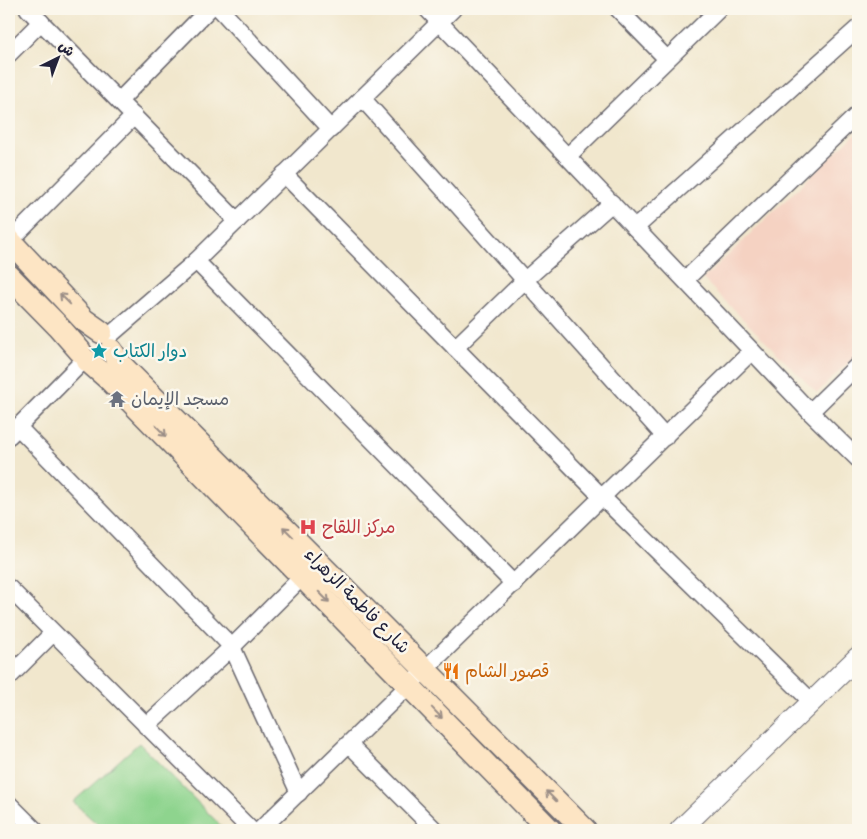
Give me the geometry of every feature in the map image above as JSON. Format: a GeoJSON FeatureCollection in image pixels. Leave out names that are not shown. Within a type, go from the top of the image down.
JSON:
{"type":"FeatureCollection","features":[{"type":"Feature","properties":{"kind":"main road","name":"شارع فاطمة الزهراء"},"geometry":{"type":"LineString","coordinates":[[9,241],[84,320],[106,340],[123,367],[418,678],[550,830]]}},
{"type":"Feature","properties":{"kind":"main road","name":"شارع فاطمة الزهراء"},"geometry":{"type":"LineString","coordinates":[[9,276],[58,326],[85,357],[118,388],[303,576],[585,830]]}},
{"type":"Feature","properties":{"kind":"main road"},"geometry":{"type":"LineString","coordinates":[[85,357],[81,341],[83,337],[91,332],[106,340]]}},
{"type":"Feature","properties":{"kind":"street"},"geometry":{"type":"LineString","coordinates":[[28,9],[237,221]]}},
{"type":"Feature","properties":{"kind":"street"},"geometry":{"type":"LineString","coordinates":[[118,101],[209,9]]}},
{"type":"Feature","properties":{"kind":"street"},"geometry":{"type":"LineString","coordinates":[[220,9],[331,129]]}},
{"type":"Feature","properties":{"kind":"street"},"geometry":{"type":"LineString","coordinates":[[427,9],[810,412],[858,459]]}},
{"type":"Feature","properties":{"kind":"street"},"geometry":{"type":"LineString","coordinates":[[106,340],[196,261],[453,9]]}},
{"type":"Feature","properties":{"kind":"street"},"geometry":{"type":"LineString","coordinates":[[618,9],[667,59]]}},
{"type":"Feature","properties":{"kind":"street"},"geometry":{"type":"LineString","coordinates":[[568,156],[719,9]]}},
{"type":"Feature","properties":{"kind":"street"},"geometry":{"type":"LineString","coordinates":[[9,54],[42,22]]}},
{"type":"Feature","properties":{"kind":"street"},"geometry":{"type":"LineString","coordinates":[[635,228],[858,28]]}},
{"type":"Feature","properties":{"kind":"street"},"geometry":{"type":"LineString","coordinates":[[362,98],[664,437]]}},
{"type":"Feature","properties":{"kind":"street"},"geometry":{"type":"LineString","coordinates":[[685,280],[858,114]]}},
{"type":"Feature","properties":{"kind":"street"},"geometry":{"type":"LineString","coordinates":[[9,241],[134,116]]}},
{"type":"Feature","properties":{"kind":"street"},"geometry":{"type":"LineString","coordinates":[[284,174],[602,497],[812,702]]}},
{"type":"Feature","properties":{"kind":"street"},"geometry":{"type":"LineString","coordinates":[[456,348],[525,280],[612,203]]}},
{"type":"Feature","properties":{"kind":"street"},"geometry":{"type":"LineString","coordinates":[[196,261],[514,584]]}},
{"type":"Feature","properties":{"kind":"street"},"geometry":{"type":"LineString","coordinates":[[260,830],[752,351]]}},
{"type":"Feature","properties":{"kind":"street"},"geometry":{"type":"LineString","coordinates":[[85,357],[13,432],[232,647],[299,793]]}},
{"type":"Feature","properties":{"kind":"street"},"geometry":{"type":"LineString","coordinates":[[810,412],[858,365]]}},
{"type":"Feature","properties":{"kind":"street"},"geometry":{"type":"LineString","coordinates":[[146,726],[232,647],[303,576]]}},
{"type":"Feature","properties":{"kind":"street"},"geometry":{"type":"LineString","coordinates":[[9,588],[251,830]]}},
{"type":"Feature","properties":{"kind":"street"},"geometry":{"type":"LineString","coordinates":[[9,677],[53,633]]}},
{"type":"Feature","properties":{"kind":"street"},"geometry":{"type":"LineString","coordinates":[[680,830],[858,657]]}},
{"type":"Feature","properties":{"kind":"street"},"geometry":{"type":"LineString","coordinates":[[349,744],[435,830]]}},
{"type":"Feature","properties":{"kind":"street"},"geometry":{"type":"LineString","coordinates":[[9,804],[35,830]]}},
{"type":"Feature","properties":{"kind":"shaded area"},"geometry":{"type":"Polygon","coordinates":[[[858,131],[858,353],[817,393],[703,279],[858,131]]]}},
{"type":"Feature","properties":{"kind":"green space"},"geometry":{"type":"Polygon","coordinates":[[[139,743],[225,830],[104,830],[73,802],[139,743]]]}},
{"type":"Feature","properties":{"kind":"place","name":"دوار الكتاب"},"geometry":{"type":"Point","coordinates":[99,351]}},
{"type":"Feature","properties":{"kind":"place","name":"مسجد الإيمان"},"geometry":{"type":"Point","coordinates":[117,399]}},
{"type":"Feature","properties":{"kind":"place","name":"مركز اللقاح"},"geometry":{"type":"Point","coordinates":[308,527]}},
{"type":"Feature","properties":{"kind":"place","name":"قصور الشام"},"geometry":{"type":"Point","coordinates":[451,671]}}]}
